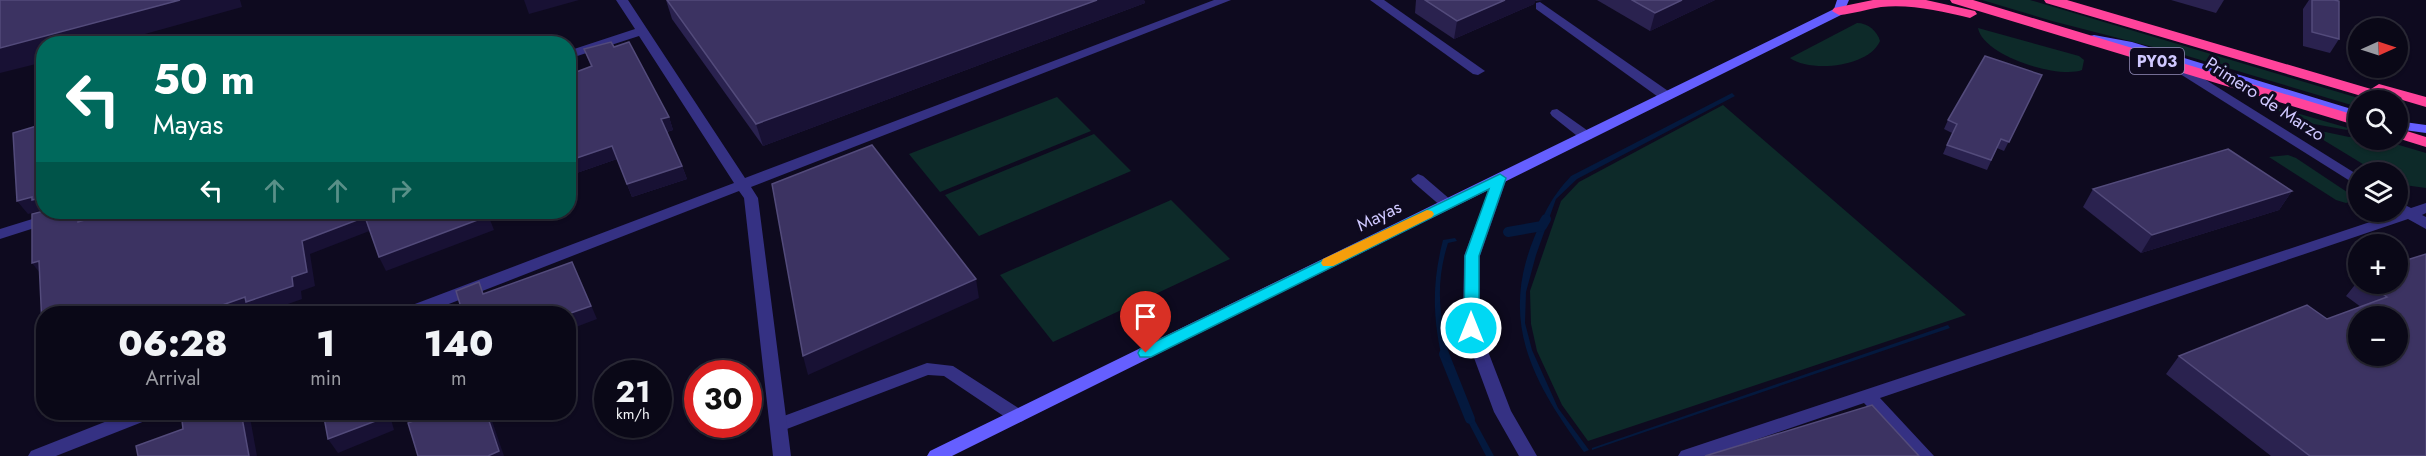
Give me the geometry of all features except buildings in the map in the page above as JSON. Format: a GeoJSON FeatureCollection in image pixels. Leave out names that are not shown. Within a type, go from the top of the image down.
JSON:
{"type":"FeatureCollection","features":[{"type":"Feature","properties":{"kind":"highway","name":"PY03"},"geometry":{"type":"LineString","coordinates":[[1957,0],[2348,119]]}},
{"type":"Feature","properties":{"kind":"highway","name":"PY03"},"geometry":{"type":"LineString","coordinates":[[2051,0],[2357,90]]}},
{"type":"Feature","properties":{"kind":"highway"},"geometry":{"type":"LineString","coordinates":[[1841,5],[1917,3],[1954,9],[2014,26],[2051,29]]}},
{"type":"Feature","properties":{"kind":"highway"},"geometry":{"type":"LineString","coordinates":[[2108,16],[2184,33],[2426,102]]}},
{"type":"Feature","properties":{"kind":"highway"},"geometry":{"type":"LineString","coordinates":[[2408,105],[2426,111]]}},
{"type":"Feature","properties":{"kind":"highway"},"geometry":{"type":"LineString","coordinates":[[2408,136],[2426,142]]}},
{"type":"Feature","properties":{"kind":"street"},"geometry":{"type":"LineString","coordinates":[[622,0],[751,198],[782,456]]}},
{"type":"Feature","properties":{"kind":"street"},"geometry":{"type":"LineString","coordinates":[[426,306],[1225,0]]}},
{"type":"Feature","properties":{"kind":"street"},"geometry":{"type":"LineString","coordinates":[[1376,0],[1478,71]]}},
{"type":"Feature","properties":{"kind":"street","name":"Mayas"},"geometry":{"type":"LineString","coordinates":[[936,456],[1586,136],[1841,5]]}},
{"type":"Feature","properties":{"kind":"street"},"geometry":{"type":"LineString","coordinates":[[1540,6],[1666,96]]}},
{"type":"Feature","properties":{"kind":"street"},"geometry":{"type":"LineString","coordinates":[[576,52],[642,31]]}},
{"type":"Feature","properties":{"kind":"street"},"geometry":{"type":"LineString","coordinates":[[2073,35],[2127,45],[2348,112]]}},
{"type":"Feature","properties":{"kind":"street","name":"Primero de Marzo"},"geometry":{"type":"LineString","coordinates":[[2182,69],[2348,175]]}},
{"type":"Feature","properties":{"kind":"street"},"geometry":{"type":"LineString","coordinates":[[1557,113],[1586,136]]}},
{"type":"Feature","properties":{"kind":"street"},"geometry":{"type":"LineString","coordinates":[[2408,127],[2426,129]]}},
{"type":"Feature","properties":{"kind":"street"},"geometry":{"type":"LineString","coordinates":[[1500,178],[1472,256],[1471,328],[1503,412],[1528,456]]}},
{"type":"Feature","properties":{"kind":"street"},"geometry":{"type":"LineString","coordinates":[[1418,179],[1447,204]]}},
{"type":"Feature","properties":{"kind":"street"},"geometry":{"type":"LineString","coordinates":[[2408,210],[2426,208]]}},
{"type":"Feature","properties":{"kind":"street"},"geometry":{"type":"LineString","coordinates":[[2408,213],[2426,224]]}},
{"type":"Feature","properties":{"kind":"street"},"geometry":{"type":"LineString","coordinates":[[0,234],[48,219]]}},
{"type":"Feature","properties":{"kind":"street"},"geometry":{"type":"LineString","coordinates":[[1687,456],[2368,222]]}},
{"type":"Feature","properties":{"kind":"street"},"geometry":{"type":"LineString","coordinates":[[779,425],[934,368],[947,370],[1017,416]]}},
{"type":"Feature","properties":{"kind":"street"},"geometry":{"type":"LineString","coordinates":[[1867,396],[1925,456]]}},
{"type":"Feature","properties":{"kind":"street"},"geometry":{"type":"LineString","coordinates":[[37,456],[129,420]]}},
{"type":"Feature","properties":{"kind":"green space"},"geometry":{"type":"Polygon","coordinates":[[[1982,0],[2030,0],[2348,95],[2348,104],[2184,55],[2052,21],[1982,0]]]}},
{"type":"Feature","properties":{"kind":"green space"},"geometry":{"type":"Polygon","coordinates":[[[1857,23],[1872,28],[1880,41],[1874,50],[1864,57],[1839,65],[1825,66],[1799,63],[1790,58],[1857,23]]]}},
{"type":"Feature","properties":{"kind":"green space"},"geometry":{"type":"Polygon","coordinates":[[[1978,28],[2079,56],[2084,60],[2082,70],[2056,71],[2023,63],[1993,48],[1983,38],[1978,28]]]}},
{"type":"Feature","properties":{"kind":"green space"},"geometry":{"type":"Polygon","coordinates":[[[1057,97],[1091,131],[940,192],[909,154],[1057,97]]]}},
{"type":"Feature","properties":{"kind":"green space"},"geometry":{"type":"Polygon","coordinates":[[[1723,105],[1966,315],[1588,441],[1562,405],[1537,351],[1531,324],[1530,291],[1561,201],[1579,182],[1723,105]]]}},
{"type":"Feature","properties":{"kind":"green space"},"geometry":{"type":"Polygon","coordinates":[[[2272,106],[2348,128],[2347,130],[2292,120],[2272,106]]]}},
{"type":"Feature","properties":{"kind":"green space"},"geometry":{"type":"Polygon","coordinates":[[[2302,127],[2348,137],[2348,150],[2408,150],[2408,148],[2426,153],[2426,188],[2408,186],[2408,162],[2360,162],[2302,127]]]}},
{"type":"Feature","properties":{"kind":"green space"},"geometry":{"type":"Polygon","coordinates":[[[1094,134],[1131,171],[979,236],[945,195],[1094,134]]]}},
{"type":"Feature","properties":{"kind":"green space"},"geometry":{"type":"Polygon","coordinates":[[[2288,155],[2296,158],[2348,193],[2348,202],[2336,200],[2269,157],[2288,155]]]}},
{"type":"Feature","properties":{"kind":"green space"},"geometry":{"type":"Polygon","coordinates":[[[1171,200],[1230,259],[1053,342],[1000,275],[1171,200]]]}},
{"type":"Feature","properties":{"kind":"water"},"geometry":{"type":"Polygon","coordinates":[[[1732,93],[1735,96],[1577,179],[1556,199],[1536,255],[1526,292],[1525,323],[1532,350],[1558,408],[1589,450],[1584,452],[1550,402],[1527,351],[1521,325],[1520,298],[1524,269],[1534,238],[1549,205],[1571,176],[1732,93]]]}},
{"type":"Feature","properties":{"kind":"water"},"geometry":{"type":"Polygon","coordinates":[[[1455,238],[1457,241],[1448,243],[1441,274],[1440,304],[1444,334],[1452,365],[1444,367],[1436,319],[1435,289],[1443,240],[1455,238]]]}},
{"type":"Feature","properties":{"kind":"water"},"geometry":{"type":"Polygon","coordinates":[[[1948,325],[1950,328],[1592,450],[1592,448],[1948,325]]]}},
{"type":"Feature","properties":{"kind":"water"},"geometry":{"type":"Polygon","coordinates":[[[1462,410],[1469,410],[1494,456],[1486,456],[1462,410]]]}},
{"type":"Feature","properties":{"kind":"waterway"},"geometry":{"type":"LineString","coordinates":[[1508,232],[1542,226],[1546,219]]}},
{"type":"Feature","properties":{"kind":"waterway"},"geometry":{"type":"LineString","coordinates":[[1444,354],[1470,419]]}},
{"type":"Feature","properties":{"kind":"slow traffic"},"geometry":{"type":"LineString","coordinates":[[1328,263],[1427,214]]}},
{"type":"Feature","properties":{"kind":"route"},"geometry":{"type":"LineString","coordinates":[[1146,353],[1500,178],[1472,256],[1471,328]]}}]}
